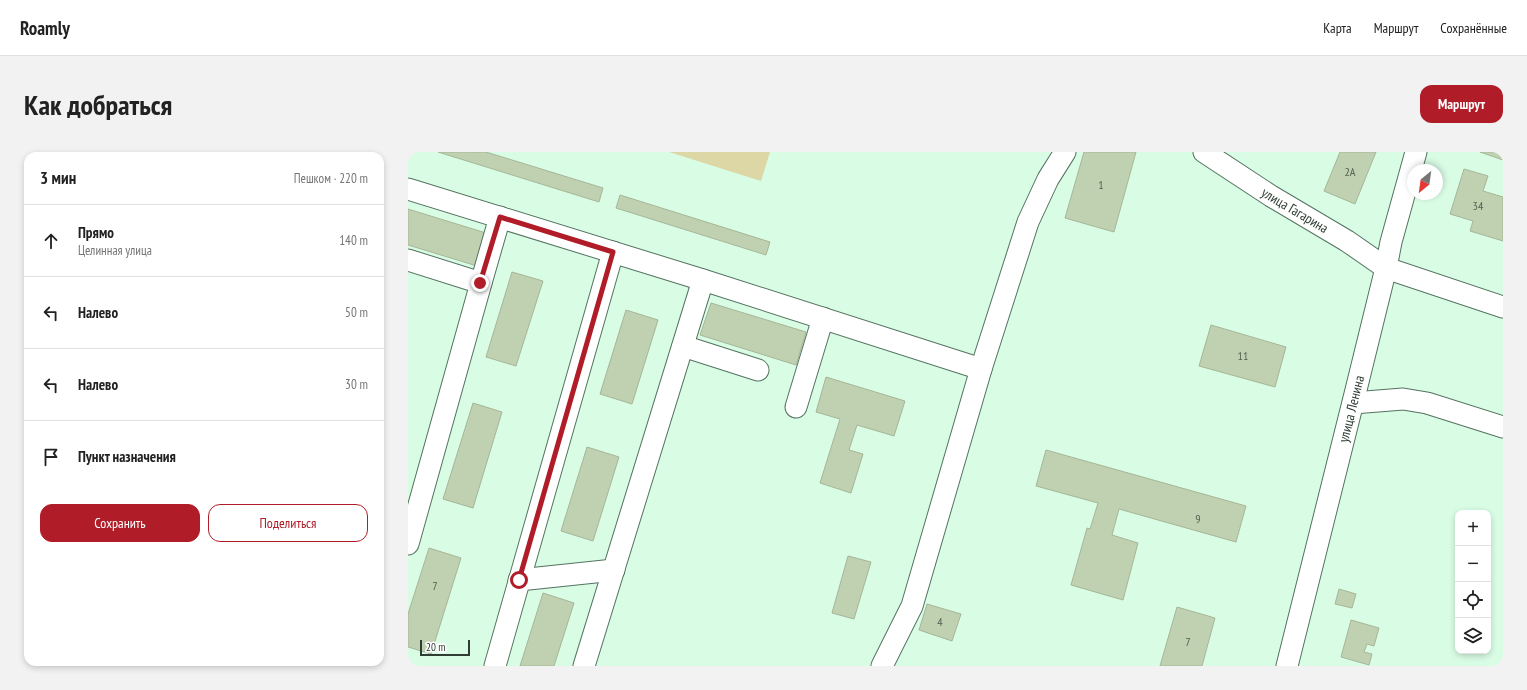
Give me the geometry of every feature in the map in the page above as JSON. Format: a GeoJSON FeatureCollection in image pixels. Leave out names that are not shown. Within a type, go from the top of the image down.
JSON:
{"type":"FeatureCollection","features":[{"type":"Feature","properties":{"kind":"street"},"geometry":{"type":"LineString","coordinates":[[882,666],[912,606],[981,369],[1028,222],[1048,179],[1064,152]]}},
{"type":"Feature","properties":{"kind":"street","name":"улица Гагарина"},"geometry":{"type":"LineString","coordinates":[[1204,152],[1271,196],[1347,241],[1386,268],[1503,306]]}},
{"type":"Feature","properties":{"kind":"street","name":"улица Ленина"},"geometry":{"type":"LineString","coordinates":[[1287,666],[1353,404],[1391,242],[1416,152]]}},
{"type":"Feature","properties":{"kind":"street"},"geometry":{"type":"LineString","coordinates":[[408,189],[704,280],[981,369]]}},
{"type":"Feature","properties":{"kind":"street"},"geometry":{"type":"LineString","coordinates":[[408,544],[412,516],[500,217]]}},
{"type":"Feature","properties":{"kind":"street"},"geometry":{"type":"LineString","coordinates":[[495,666],[613,252]]}},
{"type":"Feature","properties":{"kind":"street"},"geometry":{"type":"LineString","coordinates":[[408,260],[480,283]]}},
{"type":"Feature","properties":{"kind":"street"},"geometry":{"type":"LineString","coordinates":[[584,666],[704,280]]}},
{"type":"Feature","properties":{"kind":"street"},"geometry":{"type":"LineString","coordinates":[[796,408],[823,318]]}},
{"type":"Feature","properties":{"kind":"street"},"geometry":{"type":"LineString","coordinates":[[683,346],[758,370]]}},
{"type":"Feature","properties":{"kind":"street"},"geometry":{"type":"LineString","coordinates":[[1353,404],[1403,399],[1427,403],[1503,427]]}},
{"type":"Feature","properties":{"kind":"street"},"geometry":{"type":"LineString","coordinates":[[519,580],[614,570]]}},
{"type":"Feature","properties":{"kind":"shaded area"},"geometry":{"type":"Polygon","coordinates":[[[669,152],[770,152],[761,181],[669,152]]]}},
{"type":"Feature","properties":{"kind":"building"},"geometry":{"type":"Polygon","coordinates":[[[438,152],[486,152],[603,188],[599,202],[438,152]]]}},
{"type":"Feature","properties":{"kind":"building"},"geometry":{"type":"Polygon","coordinates":[[[1084,152],[1136,152],[1114,232],[1065,218],[1084,152]]]}},
{"type":"Feature","properties":{"kind":"building"},"geometry":{"type":"Polygon","coordinates":[[[1340,152],[1376,152],[1355,204],[1324,191],[1340,152]]]}},
{"type":"Feature","properties":{"kind":"building"},"geometry":{"type":"Polygon","coordinates":[[[1480,152],[1503,152],[1503,160],[1480,152]]]}},
{"type":"Feature","properties":{"kind":"building"},"geometry":{"type":"Polygon","coordinates":[[[1464,169],[1488,176],[1483,191],[1503,197],[1503,241],[1470,231],[1473,221],[1450,214],[1464,169]]]}},
{"type":"Feature","properties":{"kind":"building"},"geometry":{"type":"Polygon","coordinates":[[[620,195],[770,242],[766,255],[616,208],[620,195]]]}},
{"type":"Feature","properties":{"kind":"building"},"geometry":{"type":"Polygon","coordinates":[[[408,209],[486,233],[477,266],[408,245],[408,209]]]}},
{"type":"Feature","properties":{"kind":"building"},"geometry":{"type":"Polygon","coordinates":[[[512,272],[543,281],[516,366],[486,357],[512,272]]]}},
{"type":"Feature","properties":{"kind":"building"},"geometry":{"type":"Polygon","coordinates":[[[711,303],[806,332],[796,365],[700,335],[711,303]]]}},
{"type":"Feature","properties":{"kind":"building"},"geometry":{"type":"Polygon","coordinates":[[[626,310],[658,320],[632,404],[600,394],[626,310]]]}},
{"type":"Feature","properties":{"kind":"building"},"geometry":{"type":"Polygon","coordinates":[[[1211,325],[1286,347],[1275,387],[1199,366],[1211,325]]]}},
{"type":"Feature","properties":{"kind":"building"},"geometry":{"type":"Polygon","coordinates":[[[826,377],[905,401],[894,436],[857,425],[849,450],[863,454],[851,493],[820,483],[840,419],[816,412],[826,377]]]}},
{"type":"Feature","properties":{"kind":"building"},"geometry":{"type":"Polygon","coordinates":[[[473,403],[502,412],[473,508],[443,499],[473,403]]]}},
{"type":"Feature","properties":{"kind":"building"},"geometry":{"type":"Polygon","coordinates":[[[587,447],[619,457],[593,541],[561,531],[587,447]]]}},
{"type":"Feature","properties":{"kind":"building"},"geometry":{"type":"Polygon","coordinates":[[[1046,450],[1246,506],[1236,542],[1119,509],[1112,535],[1138,543],[1123,600],[1071,585],[1087,528],[1090,529],[1098,503],[1036,486],[1046,450]]]}},
{"type":"Feature","properties":{"kind":"building"},"geometry":{"type":"Polygon","coordinates":[[[429,548],[461,558],[431,654],[408,647],[408,614],[429,548]]]}},
{"type":"Feature","properties":{"kind":"building"},"geometry":{"type":"Polygon","coordinates":[[[848,556],[871,562],[854,619],[832,613],[848,556]]]}},
{"type":"Feature","properties":{"kind":"building"},"geometry":{"type":"Polygon","coordinates":[[[1339,589],[1356,594],[1352,608],[1335,604],[1339,589]]]}},
{"type":"Feature","properties":{"kind":"building"},"geometry":{"type":"Polygon","coordinates":[[[543,593],[574,603],[554,666],[520,666],[543,593]]]}},
{"type":"Feature","properties":{"kind":"building"},"geometry":{"type":"Polygon","coordinates":[[[927,604],[961,614],[952,641],[919,630],[927,604]]]}},
{"type":"Feature","properties":{"kind":"building"},"geometry":{"type":"Polygon","coordinates":[[[1177,607],[1215,618],[1202,666],[1160,666],[1177,607]]]}},
{"type":"Feature","properties":{"kind":"building"},"geometry":{"type":"Polygon","coordinates":[[[1351,620],[1379,628],[1374,646],[1367,644],[1364,652],[1372,654],[1369,665],[1341,657],[1351,620]]]}},
{"type":"Feature","properties":{"kind":"route"},"geometry":{"type":"LineString","coordinates":[[480,283],[500,217],[613,252],[519,580]]}}]}
